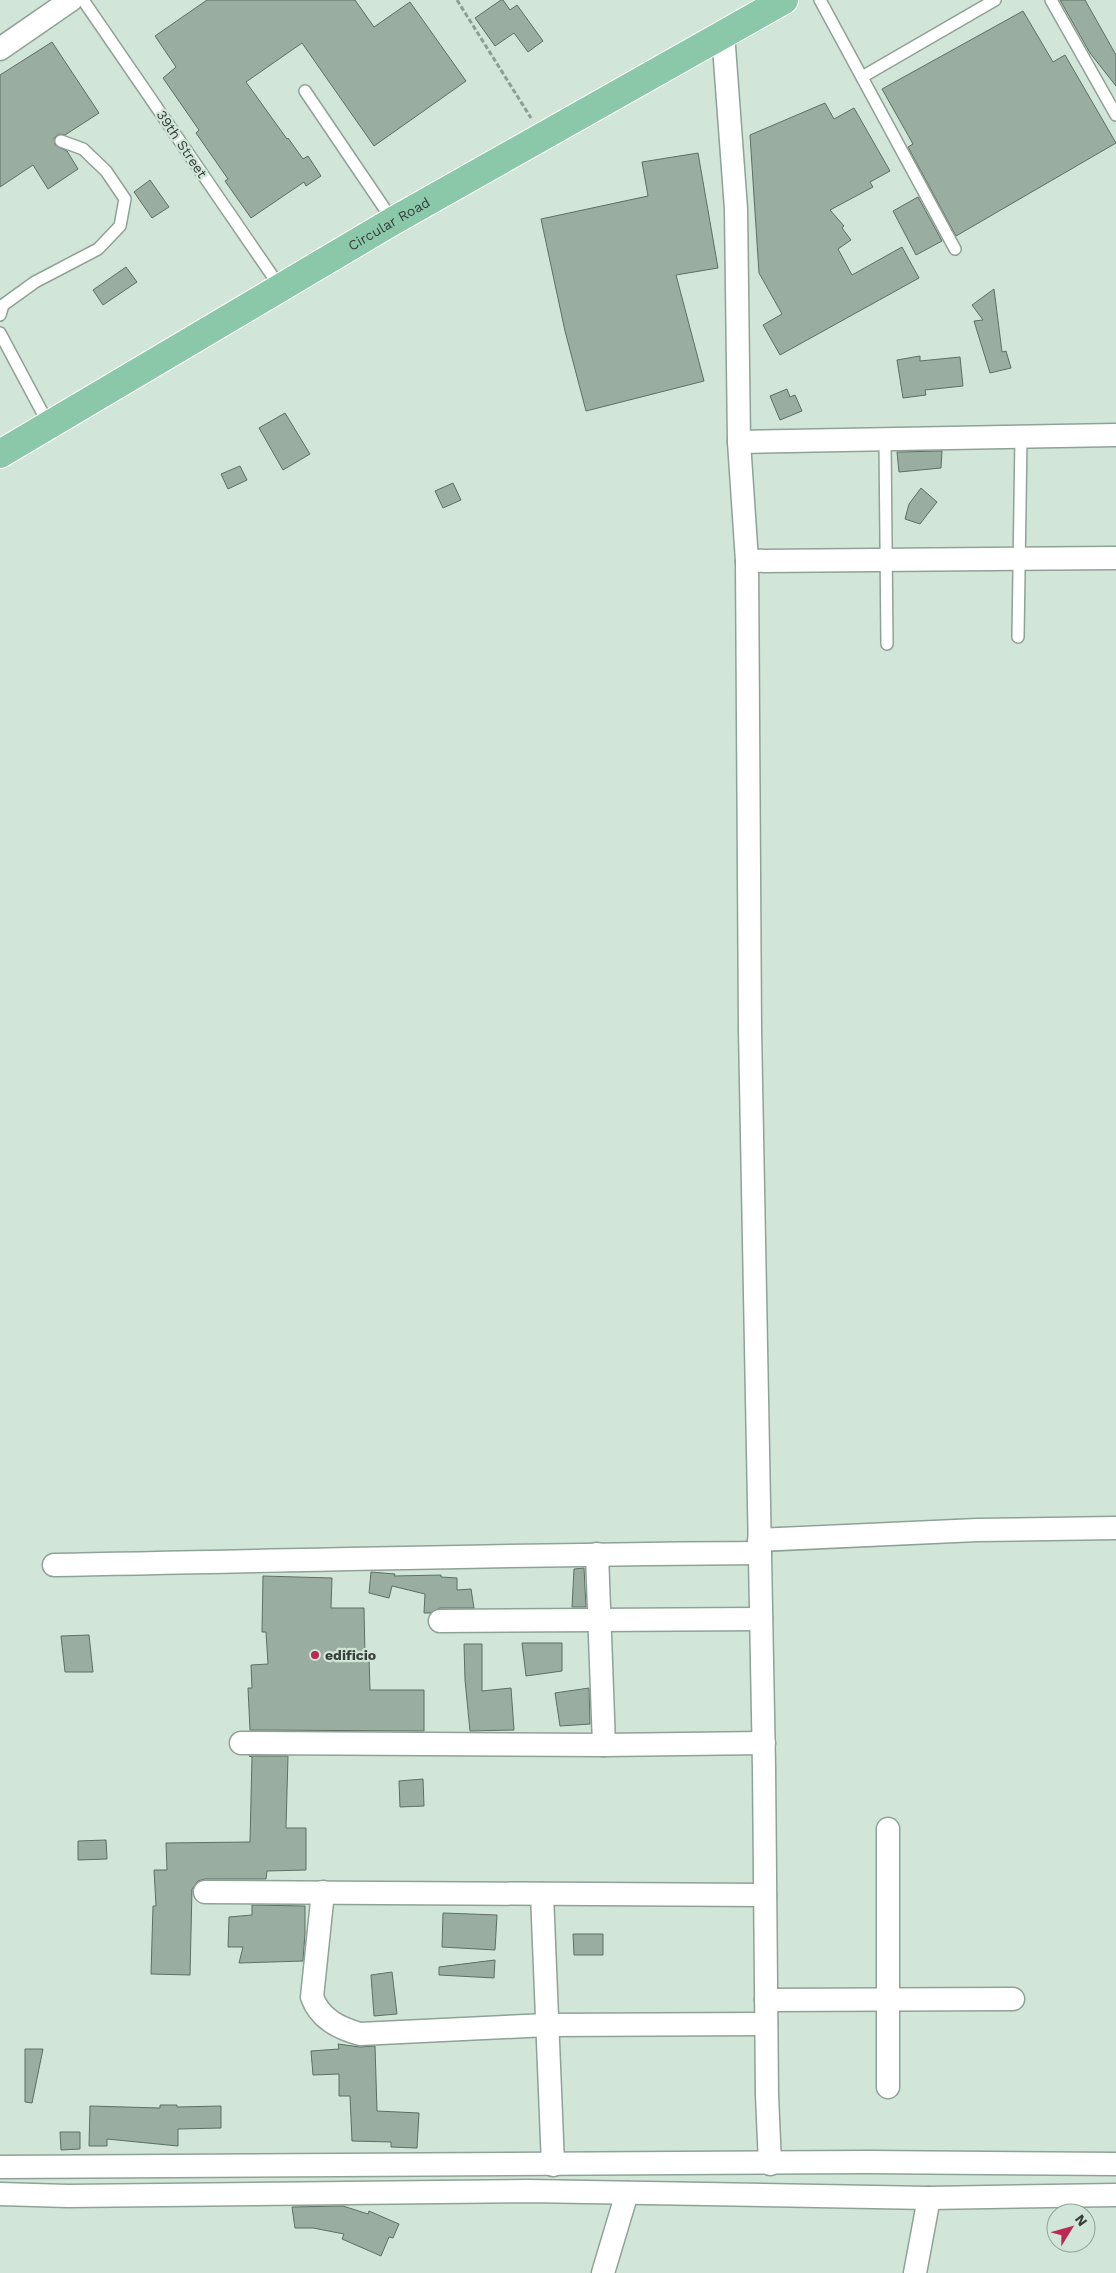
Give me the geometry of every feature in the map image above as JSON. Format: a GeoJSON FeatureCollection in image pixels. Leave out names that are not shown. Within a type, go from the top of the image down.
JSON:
{"type":"FeatureCollection","features":[{"type":"Feature","properties":{"kind":"main road","name":"Circular Road"},"geometry":{"type":"LineString","coordinates":[[1,453],[394,221],[784,0]]}},
{"type":"Feature","properties":{"kind":"street"},"geometry":{"type":"LineString","coordinates":[[0,49],[71,0]]}},
{"type":"Feature","properties":{"kind":"street"},"geometry":{"type":"LineString","coordinates":[[723,33],[736,209],[739,442],[747,561],[750,1030],[764,1744],[766,2024],[770,2164]]}},
{"type":"Feature","properties":{"kind":"street"},"geometry":{"type":"LineString","coordinates":[[739,442],[1116,435]]}},
{"type":"Feature","properties":{"kind":"street"},"geometry":{"type":"LineString","coordinates":[[747,561],[1116,558]]}},
{"type":"Feature","properties":{"kind":"street"},"geometry":{"type":"LineString","coordinates":[[54,1565],[598,1554],[759,1547],[977,1530],[1116,1528]]}},
{"type":"Feature","properties":{"kind":"street"},"geometry":{"type":"LineString","coordinates":[[598,1554],[604,1745]]}},
{"type":"Feature","properties":{"kind":"street"},"geometry":{"type":"LineString","coordinates":[[440,1621],[761,1619]]}},
{"type":"Feature","properties":{"kind":"street"},"geometry":{"type":"LineString","coordinates":[[241,1743],[764,1744]]}},
{"type":"Feature","properties":{"kind":"street"},"geometry":{"type":"LineString","coordinates":[[888,1829],[888,2087]]}},
{"type":"Feature","properties":{"kind":"street"},"geometry":{"type":"LineString","coordinates":[[205,1892],[765,1895]]}},
{"type":"Feature","properties":{"kind":"street"},"geometry":{"type":"LineString","coordinates":[[323,1892],[312,1997],[317,2010],[341,2029],[360,2034],[547,2025],[766,2024]]}},
{"type":"Feature","properties":{"kind":"street"},"geometry":{"type":"LineString","coordinates":[[542,1894],[553,2165]]}},
{"type":"Feature","properties":{"kind":"street"},"geometry":{"type":"LineString","coordinates":[[766,2000],[1014,1999]]}},
{"type":"Feature","properties":{"kind":"street"},"geometry":{"type":"LineString","coordinates":[[511,2178],[553,2165],[770,2164],[868,2180],[1116,2195]]}},
{"type":"Feature","properties":{"kind":"street"},"geometry":{"type":"LineString","coordinates":[[0,2194],[68,2182],[511,2178],[627,2193],[868,2180],[939,2184],[1116,2164]]}},
{"type":"Feature","properties":{"kind":"street"},"geometry":{"type":"LineString","coordinates":[[0,2167],[68,2182]]}},
{"type":"Feature","properties":{"kind":"street"},"geometry":{"type":"LineString","coordinates":[[915,2273],[939,2184]]}},
{"type":"Feature","properties":{"kind":"street"},"geometry":{"type":"LineString","coordinates":[[603,2273],[627,2193]]}},
{"type":"Feature","properties":{"kind":"lane","name":"39th Street"},"geometry":{"type":"LineString","coordinates":[[83,0],[280,287]]}},
{"type":"Feature","properties":{"kind":"lane"},"geometry":{"type":"LineString","coordinates":[[820,0],[955,249]]}},
{"type":"Feature","properties":{"kind":"lane"},"geometry":{"type":"LineString","coordinates":[[862,77],[995,0]]}},
{"type":"Feature","properties":{"kind":"lane"},"geometry":{"type":"LineString","coordinates":[[1051,0],[1116,115]]}},
{"type":"Feature","properties":{"kind":"lane"},"geometry":{"type":"LineString","coordinates":[[305,91],[394,221]]}},
{"type":"Feature","properties":{"kind":"lane"},"geometry":{"type":"LineString","coordinates":[[1,307],[35,282],[98,249],[120,226],[125,199],[106,171],[83,149],[61,141]]}},
{"type":"Feature","properties":{"kind":"lane"},"geometry":{"type":"LineString","coordinates":[[0,333],[49,425]]}},
{"type":"Feature","properties":{"kind":"lane"},"geometry":{"type":"LineString","coordinates":[[1018,637],[1021,437]]}},
{"type":"Feature","properties":{"kind":"lane"},"geometry":{"type":"LineString","coordinates":[[885,440],[887,644]]}},
{"type":"Feature","properties":{"kind":"path"},"geometry":{"type":"LineString","coordinates":[[457,0],[542,136]]}},
{"type":"Feature","properties":{"kind":"building"},"geometry":{"type":"Polygon","coordinates":[[[207,0],[355,0],[374,27],[410,2],[466,81],[374,146],[302,43],[246,82],[287,139],[303,159],[308,156],[321,176],[306,186],[304,182],[251,218],[225,181],[228,179],[196,133],[199,130],[163,78],[176,67],[155,36],[207,0]]]}},
{"type":"Feature","properties":{"kind":"building"},"geometry":{"type":"Polygon","coordinates":[[[501,0],[510,10],[517,5],[543,41],[528,52],[514,33],[495,46],[475,18],[501,0]]]}},
{"type":"Feature","properties":{"kind":"building"},"geometry":{"type":"Polygon","coordinates":[[[1060,0],[1085,0],[1116,55],[1116,86],[1090,53],[1060,0]]]}},
{"type":"Feature","properties":{"kind":"building"},"geometry":{"type":"Polygon","coordinates":[[[1023,11],[1053,62],[1065,55],[1116,143],[956,236],[908,147],[913,144],[882,89],[1023,11]]]}},
{"type":"Feature","properties":{"kind":"building"},"geometry":{"type":"Polygon","coordinates":[[[52,42],[99,113],[65,135],[59,134],[54,138],[55,145],[67,151],[78,169],[48,189],[33,165],[0,187],[0,75],[52,42]]]}},
{"type":"Feature","properties":{"kind":"building"},"geometry":{"type":"Polygon","coordinates":[[[825,103],[834,119],[854,108],[890,171],[870,182],[873,187],[830,210],[844,226],[842,228],[851,240],[838,249],[852,275],[902,247],[919,278],[780,355],[763,325],[782,314],[759,273],[750,135],[825,103]]]}},
{"type":"Feature","properties":{"kind":"building"},"geometry":{"type":"Polygon","coordinates":[[[698,153],[718,268],[676,275],[704,381],[586,411],[565,331],[541,219],[648,196],[642,162],[698,153]]]}},
{"type":"Feature","properties":{"kind":"building"},"geometry":{"type":"Polygon","coordinates":[[[150,180],[169,207],[152,218],[134,192],[150,180]]]}},
{"type":"Feature","properties":{"kind":"building"},"geometry":{"type":"Polygon","coordinates":[[[918,197],[942,241],[916,255],[893,211],[918,197]]]}},
{"type":"Feature","properties":{"kind":"building"},"geometry":{"type":"Polygon","coordinates":[[[126,267],[137,282],[103,305],[93,290],[126,267]]]}},
{"type":"Feature","properties":{"kind":"building"},"geometry":{"type":"Polygon","coordinates":[[[994,289],[1002,352],[1006,351],[1011,368],[990,373],[974,321],[983,320],[972,305],[994,289]]]}},
{"type":"Feature","properties":{"kind":"building"},"geometry":{"type":"Polygon","coordinates":[[[920,356],[920,361],[960,357],[963,386],[925,390],[926,395],[903,398],[897,360],[920,356]]]}},
{"type":"Feature","properties":{"kind":"building"},"geometry":{"type":"Polygon","coordinates":[[[787,389],[790,397],[795,395],[802,411],[780,420],[770,396],[787,389]]]}},
{"type":"Feature","properties":{"kind":"building"},"geometry":{"type":"Polygon","coordinates":[[[285,413],[310,454],[283,470],[259,428],[285,413]]]}},
{"type":"Feature","properties":{"kind":"building"},"geometry":{"type":"Polygon","coordinates":[[[942,451],[941,468],[899,472],[897,452],[942,451]]]}},
{"type":"Feature","properties":{"kind":"building"},"geometry":{"type":"Polygon","coordinates":[[[240,466],[247,480],[228,489],[221,474],[240,466]]]}},
{"type":"Feature","properties":{"kind":"building"},"geometry":{"type":"Polygon","coordinates":[[[453,483],[461,500],[443,508],[435,491],[453,483]]]}},
{"type":"Feature","properties":{"kind":"building"},"geometry":{"type":"Polygon","coordinates":[[[921,488],[937,502],[920,524],[905,519],[909,504],[921,488]]]}},
{"type":"Feature","properties":{"kind":"building"},"geometry":{"type":"Polygon","coordinates":[[[584,1568],[586,1607],[572,1607],[574,1569],[584,1568]]]}},
{"type":"Feature","properties":{"kind":"building"},"geometry":{"type":"Polygon","coordinates":[[[371,1572],[395,1574],[394,1576],[441,1575],[441,1577],[457,1578],[457,1590],[471,1589],[474,1608],[440,1608],[430,1613],[424,1613],[425,1594],[392,1586],[389,1598],[369,1593],[371,1572]]]}},
{"type":"Feature","properties":{"kind":"building"},"geometry":{"type":"Polygon","coordinates":[[[263,1576],[332,1578],[331,1608],[364,1608],[365,1657],[369,1657],[370,1690],[424,1690],[424,1731],[250,1730],[248,1688],[252,1688],[251,1665],[268,1664],[266,1632],[262,1632],[263,1576]]]}},
{"type":"Feature","properties":{"kind":"building"},"geometry":{"type":"Polygon","coordinates":[[[89,1635],[93,1672],[65,1672],[61,1636],[89,1635]]]}},
{"type":"Feature","properties":{"kind":"building"},"geometry":{"type":"Polygon","coordinates":[[[522,1643],[562,1643],[562,1671],[526,1676],[522,1643]]]}},
{"type":"Feature","properties":{"kind":"building"},"geometry":{"type":"Polygon","coordinates":[[[464,1644],[482,1644],[482,1691],[511,1688],[514,1730],[470,1731],[464,1644]]]}},
{"type":"Feature","properties":{"kind":"building"},"geometry":{"type":"Polygon","coordinates":[[[589,1688],[590,1724],[560,1726],[555,1693],[589,1688]]]}},
{"type":"Feature","properties":{"kind":"building"},"geometry":{"type":"Polygon","coordinates":[[[249,1756],[288,1756],[286,1828],[306,1828],[306,1870],[267,1871],[266,1879],[205,1879],[198,1881],[192,1889],[190,1975],[151,1974],[153,1906],[156,1906],[154,1870],[167,1870],[166,1843],[250,1842],[252,1757],[249,1756]]]}},
{"type":"Feature","properties":{"kind":"building"},"geometry":{"type":"Polygon","coordinates":[[[423,1779],[424,1806],[400,1807],[399,1781],[423,1779]]]}},
{"type":"Feature","properties":{"kind":"building"},"geometry":{"type":"Polygon","coordinates":[[[106,1840],[107,1859],[78,1860],[78,1841],[106,1840]]]}},
{"type":"Feature","properties":{"kind":"building"},"geometry":{"type":"Polygon","coordinates":[[[252,1905],[305,1906],[303,1961],[239,1963],[243,1947],[228,1947],[229,1917],[252,1915],[252,1905]]]}},
{"type":"Feature","properties":{"kind":"building"},"geometry":{"type":"Polygon","coordinates":[[[443,1913],[497,1915],[495,1950],[442,1947],[443,1913]]]}},
{"type":"Feature","properties":{"kind":"building"},"geometry":{"type":"Polygon","coordinates":[[[573,1934],[603,1934],[603,1955],[574,1955],[573,1934]]]}},
{"type":"Feature","properties":{"kind":"building"},"geometry":{"type":"Polygon","coordinates":[[[495,1960],[494,1978],[439,1975],[439,1967],[495,1960]]]}},
{"type":"Feature","properties":{"kind":"building"},"geometry":{"type":"Polygon","coordinates":[[[392,1972],[397,2014],[374,2016],[371,1975],[392,1972]]]}},
{"type":"Feature","properties":{"kind":"building"},"geometry":{"type":"Polygon","coordinates":[[[338,2044],[360,2047],[375,2046],[377,2111],[419,2113],[417,2148],[391,2147],[391,2142],[352,2141],[350,2096],[339,2096],[339,2074],[313,2075],[311,2051],[339,2049],[338,2044]]]}},
{"type":"Feature","properties":{"kind":"building"},"geometry":{"type":"Polygon","coordinates":[[[25,2049],[43,2049],[32,2103],[25,2102],[25,2049]]]}},
{"type":"Feature","properties":{"kind":"building"},"geometry":{"type":"Polygon","coordinates":[[[160,2105],[177,2105],[177,2107],[221,2106],[221,2128],[178,2129],[178,2146],[107,2139],[107,2146],[89,2146],[90,2106],[160,2108],[160,2105]]]}},
{"type":"Feature","properties":{"kind":"building"},"geometry":{"type":"Polygon","coordinates":[[[60,2132],[80,2132],[80,2149],[61,2150],[60,2132]]]}},
{"type":"Feature","properties":{"kind":"building"},"geometry":{"type":"Polygon","coordinates":[[[343,2206],[368,2214],[369,2211],[399,2224],[393,2238],[389,2237],[381,2256],[342,2239],[344,2234],[313,2228],[295,2228],[292,2207],[343,2206]]]}},
{"type":"Feature","properties":{"kind":"place","name":"edificio"},"geometry":{"type":"Point","coordinates":[315,1655]}}]}
